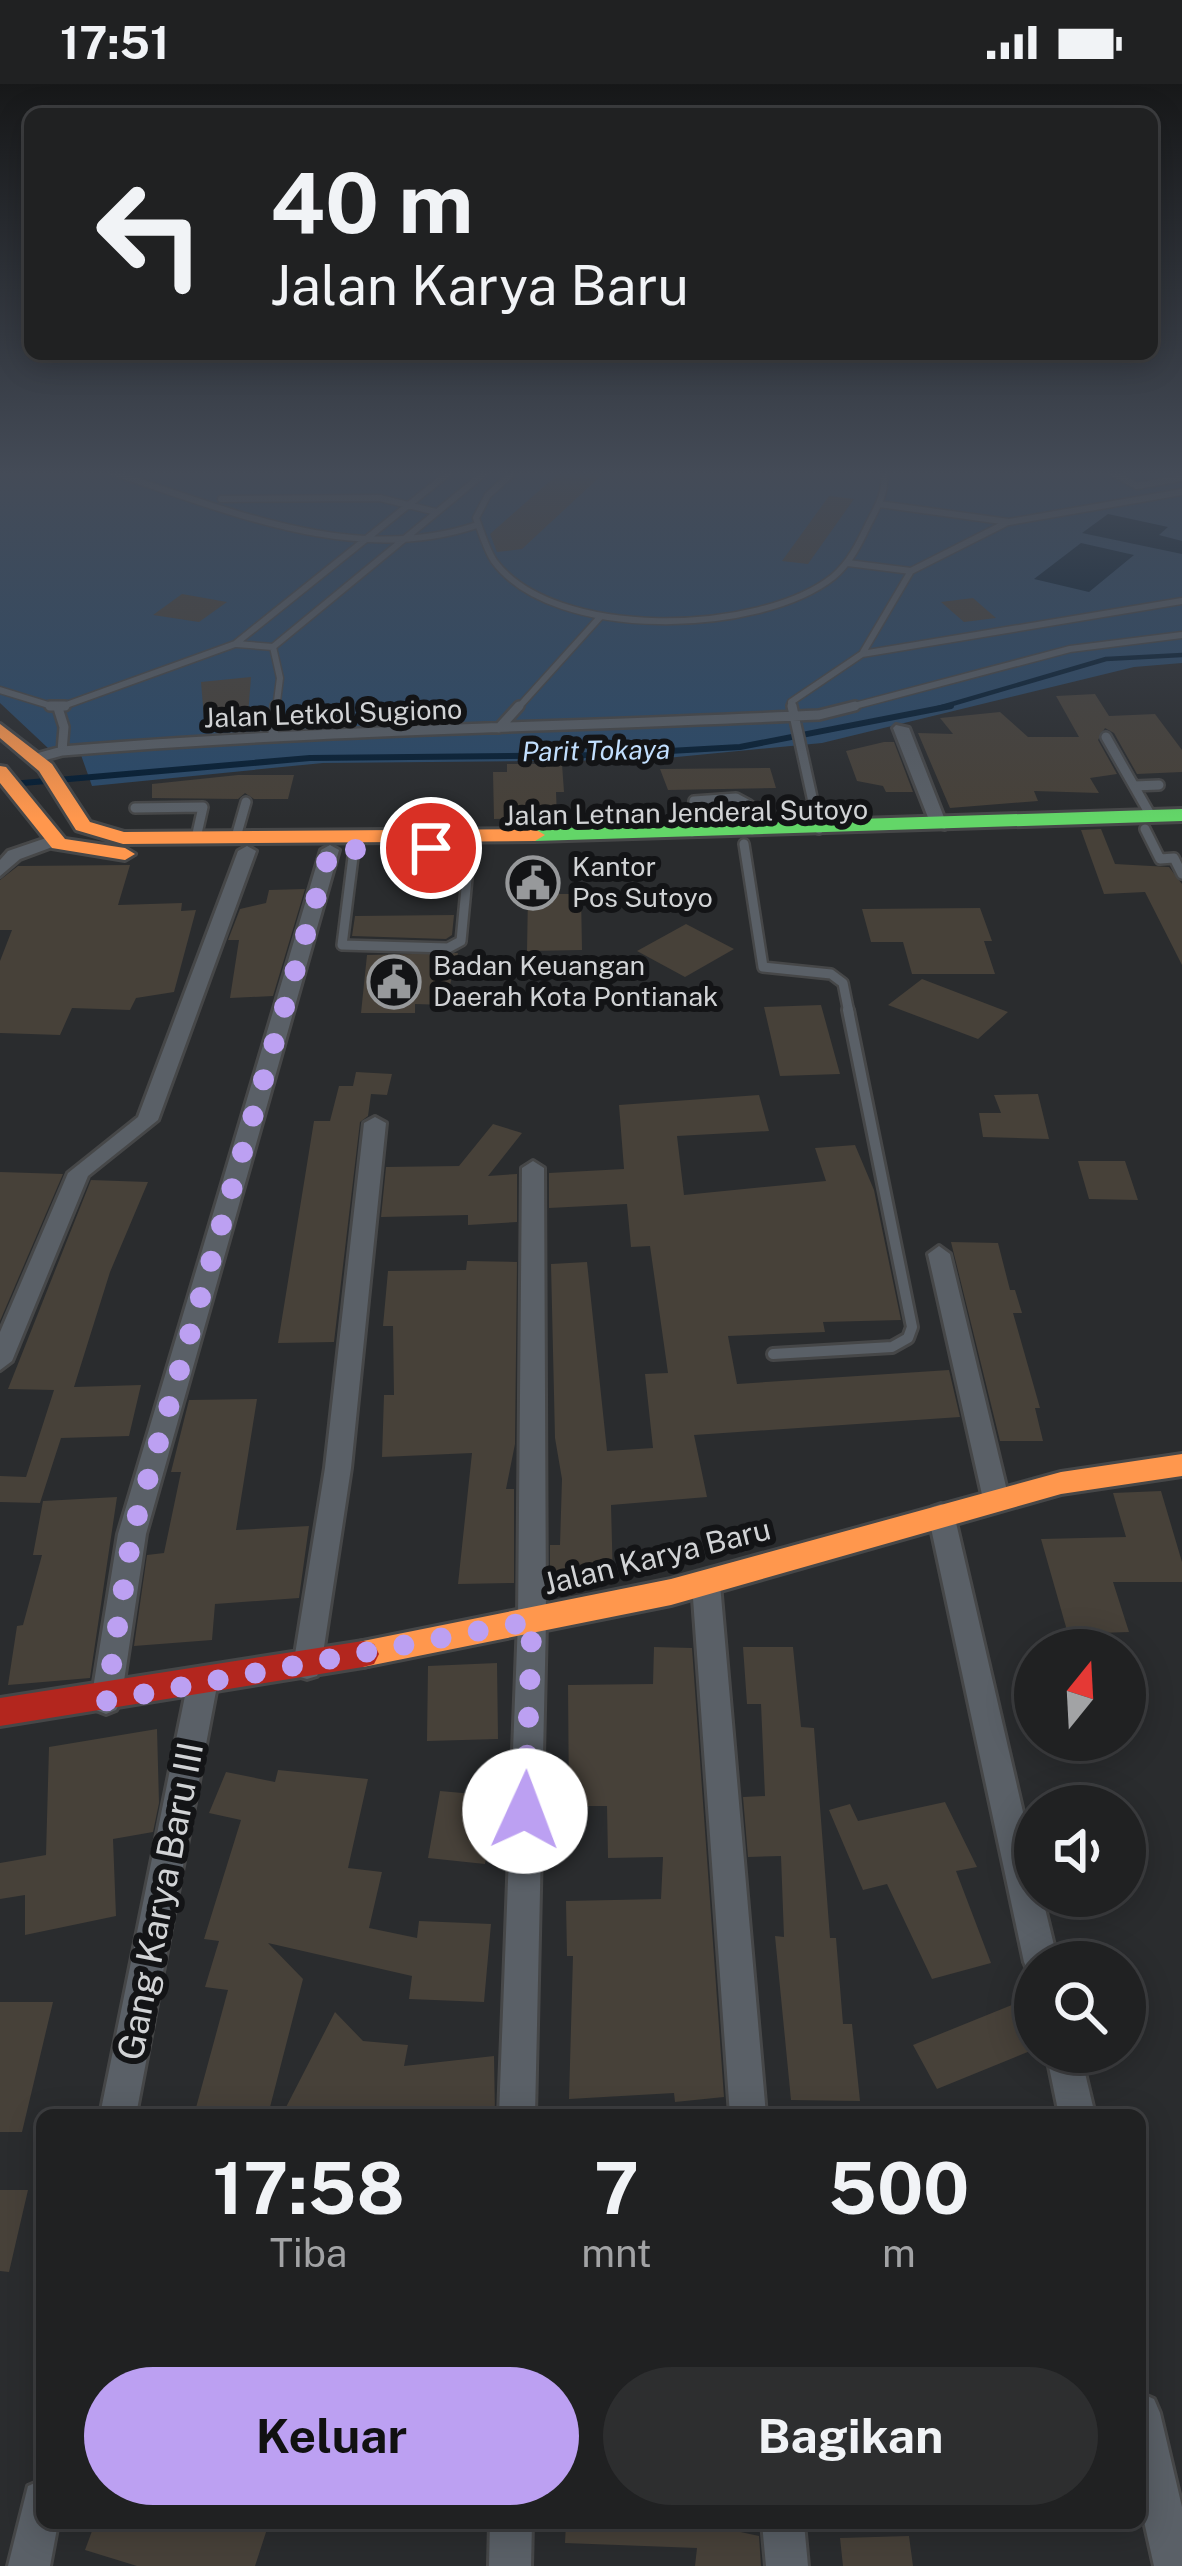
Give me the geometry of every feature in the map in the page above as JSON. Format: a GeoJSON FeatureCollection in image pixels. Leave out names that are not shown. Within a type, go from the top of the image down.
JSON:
{"type":"FeatureCollection","features":[{"type":"Feature","properties":{"kind":"street"},"geometry":{"type":"LineString","coordinates":[[901,728],[939,825]]}},
{"type":"Feature","properties":{"kind":"street"},"geometry":{"type":"LineString","coordinates":[[0,729],[50,767]]}},
{"type":"Feature","properties":{"kind":"street","name":"Jalan Letnan Jenderal Sutoyo"},"geometry":{"type":"LineString","coordinates":[[50,767],[83,826],[123,838],[196,838],[342,849],[470,847],[692,832],[748,837],[939,825],[1148,823],[1182,828]]}},
{"type":"Feature","properties":{"kind":"street"},"geometry":{"type":"LineString","coordinates":[[0,871],[14,856],[49,842],[6,778]]}},
{"type":"Feature","properties":{"kind":"street","name":"Jalan Letnan Jenderal Sutoyo"},"geometry":{"type":"LineString","coordinates":[[49,842],[90,853],[242,844],[748,837],[1148,823],[1182,815]]}},
{"type":"Feature","properties":{"kind":"street"},"geometry":{"type":"LineString","coordinates":[[0,1361],[79,1173],[147,1120],[242,844]]}},
{"type":"Feature","properties":{"kind":"street"},"geometry":{"type":"LineString","coordinates":[[106,1701],[132,1534],[342,849]]}},
{"type":"Feature","properties":{"kind":"street"},"geometry":{"type":"LineString","coordinates":[[307,1667],[338,1468],[375,1124]]}},
{"type":"Feature","properties":{"kind":"street"},"geometry":{"type":"LineString","coordinates":[[518,2109],[532,1621],[532,1168]]}},
{"type":"Feature","properties":{"kind":"street"},"geometry":{"type":"LineString","coordinates":[[939,1255],[996,1498]]}},
{"type":"Feature","properties":{"kind":"street","name":"Jalan Karya Baru"},"geometry":{"type":"LineString","coordinates":[[0,1712],[202,1686],[532,1621],[706,1583],[996,1498],[1090,1477],[1182,1466]]}},
{"type":"Feature","properties":{"kind":"street"},"geometry":{"type":"LineString","coordinates":[[940,1514],[1036,1941]]}},
{"type":"Feature","properties":{"kind":"street"},"geometry":{"type":"LineString","coordinates":[[706,1583],[748,2109]]}},
{"type":"Feature","properties":{"kind":"street","name":"Gang Karya Baru III"},"geometry":{"type":"LineString","coordinates":[[119,2109],[202,1686]]}},
{"type":"Feature","properties":{"kind":"street"},"geometry":{"type":"LineString","coordinates":[[1068,2073],[1076,2109]]}},
{"type":"Feature","properties":{"kind":"street"},"geometry":{"type":"LineString","coordinates":[[1146,2439],[1175,2566]]}},
{"type":"Feature","properties":{"kind":"street"},"geometry":{"type":"LineString","coordinates":[[29,2566],[36,2529]]}},
{"type":"Feature","properties":{"kind":"street"},"geometry":{"type":"LineString","coordinates":[[510,2566],[511,2529]]}},
{"type":"Feature","properties":{"kind":"street"},"geometry":{"type":"LineString","coordinates":[[784,2529],[787,2566]]}},
{"type":"Feature","properties":{"kind":"lane"},"geometry":{"type":"LineString","coordinates":[[0,690],[58,708],[236,644],[309,587]]}},
{"type":"Feature","properties":{"kind":"lane"},"geometry":{"type":"LineString","coordinates":[[236,644],[272,647],[348,587]]}},
{"type":"Feature","properties":{"kind":"lane"},"geometry":{"type":"LineString","coordinates":[[518,587],[538,598],[601,616],[664,619],[749,610],[816,587]]}},
{"type":"Feature","properties":{"kind":"lane"},"geometry":{"type":"LineString","coordinates":[[862,654],[902,587]]}},
{"type":"Feature","properties":{"kind":"lane"},"geometry":{"type":"LineString","coordinates":[[819,829],[791,702],[862,654],[1182,601]]}},
{"type":"Feature","properties":{"kind":"lane"},"geometry":{"type":"LineString","coordinates":[[498,729],[601,616]]}},
{"type":"Feature","properties":{"kind":"lane","name":"Jalan Letkol Sugiono"},"geometry":{"type":"LineString","coordinates":[[50,767],[273,733],[376,736],[793,716],[870,705],[1070,650],[1182,635]]}},
{"type":"Feature","properties":{"kind":"lane"},"geometry":{"type":"LineString","coordinates":[[272,647],[280,678],[273,733]]}},
{"type":"Feature","properties":{"kind":"lane"},"geometry":{"type":"LineString","coordinates":[[50,767],[64,728],[58,708]]}},
{"type":"Feature","properties":{"kind":"lane"},"geometry":{"type":"LineString","coordinates":[[1106,737],[1134,786],[1160,859],[1174,858],[1182,874]]}},
{"type":"Feature","properties":{"kind":"lane"},"geometry":{"type":"LineString","coordinates":[[1134,786],[1159,785]]}},
{"type":"Feature","properties":{"kind":"lane"},"geometry":{"type":"LineString","coordinates":[[242,844],[246,802]]}},
{"type":"Feature","properties":{"kind":"lane"},"geometry":{"type":"LineString","coordinates":[[135,808],[203,807],[196,838]]}},
{"type":"Feature","properties":{"kind":"lane"},"geometry":{"type":"LineString","coordinates":[[748,837],[763,968],[831,974],[843,983],[912,1327],[908,1338],[892,1347],[773,1354]]}},
{"type":"Feature","properties":{"kind":"lane"},"geometry":{"type":"LineString","coordinates":[[342,849],[342,945],[448,948],[461,941],[470,847]]}},
{"type":"Feature","properties":{"kind":"shaded area"},"geometry":{"type":"Polygon","coordinates":[[[0,587],[1182,587],[1182,663],[1134,667],[822,743],[646,760],[323,763],[92,786],[81,755],[49,749],[0,703],[0,587]]]}},
{"type":"Feature","properties":{"kind":"building"},"geometry":{"type":"Polygon","coordinates":[[[182,594],[227,602],[199,622],[153,615],[182,594]]]}},
{"type":"Feature","properties":{"kind":"building"},"geometry":{"type":"Polygon","coordinates":[[[973,598],[996,618],[964,622],[941,602],[973,598]]]}},
{"type":"Feature","properties":{"kind":"building"},"geometry":{"type":"Polygon","coordinates":[[[251,677],[248,715],[204,718],[201,682],[251,677]]]}},
{"type":"Feature","properties":{"kind":"building"},"geometry":{"type":"Polygon","coordinates":[[[1095,694],[1109,716],[1155,714],[1182,750],[1182,772],[1137,774],[1114,733],[1105,728],[1098,740],[1117,774],[1090,778],[1099,793],[1034,791],[1038,801],[950,808],[918,733],[953,734],[940,718],[1000,712],[1028,737],[1079,737],[1056,696],[1095,694]]]}},
{"type":"Feature","properties":{"kind":"building"},"geometry":{"type":"Polygon","coordinates":[[[894,742],[913,792],[886,792],[883,786],[857,781],[846,751],[894,742]]]}},
{"type":"Feature","properties":{"kind":"building"},"geometry":{"type":"Polygon","coordinates":[[[507,764],[562,764],[564,792],[556,792],[557,817],[494,819],[493,772],[507,772],[507,764]]]}},
{"type":"Feature","properties":{"kind":"building"},"geometry":{"type":"Polygon","coordinates":[[[770,768],[776,788],[668,790],[660,769],[770,768]]]}},
{"type":"Feature","properties":{"kind":"building"},"geometry":{"type":"Polygon","coordinates":[[[294,775],[288,799],[254,799],[245,793],[238,799],[152,798],[152,784],[294,775]]]}},
{"type":"Feature","properties":{"kind":"building"},"geometry":{"type":"Polygon","coordinates":[[[1101,829],[1115,864],[1169,867],[1182,884],[1182,965],[1145,892],[1104,894],[1081,830],[1101,829]]]}},
{"type":"Feature","properties":{"kind":"building"},"geometry":{"type":"Polygon","coordinates":[[[130,865],[118,905],[182,903],[181,911],[196,910],[174,992],[136,998],[130,1010],[72,1008],[60,1035],[0,1033],[0,961],[12,930],[0,930],[0,880],[18,866],[130,865]]]}},
{"type":"Feature","properties":{"kind":"building"},"geometry":{"type":"Polygon","coordinates":[[[305,889],[273,996],[230,998],[239,940],[228,940],[240,909],[266,903],[269,890],[305,889]]]}},
{"type":"Feature","properties":{"kind":"building"},"geometry":{"type":"Polygon","coordinates":[[[528,894],[581,894],[582,950],[527,951],[528,894]]]}},
{"type":"Feature","properties":{"kind":"building"},"geometry":{"type":"Polygon","coordinates":[[[980,908],[992,941],[984,941],[995,974],[912,974],[903,942],[871,942],[862,909],[980,908]]]}},
{"type":"Feature","properties":{"kind":"building"},"geometry":{"type":"Polygon","coordinates":[[[454,915],[452,935],[446,939],[352,936],[355,916],[454,915]]]}},
{"type":"Feature","properties":{"kind":"building"},"geometry":{"type":"Polygon","coordinates":[[[686,924],[734,949],[685,977],[637,951],[686,924]]]}},
{"type":"Feature","properties":{"kind":"building"},"geometry":{"type":"Polygon","coordinates":[[[458,953],[445,1005],[415,1004],[415,1013],[361,1013],[367,955],[458,953]]]}},
{"type":"Feature","properties":{"kind":"building"},"geometry":{"type":"Polygon","coordinates":[[[922,979],[1008,1012],[978,1039],[888,1005],[922,979]]]}},
{"type":"Feature","properties":{"kind":"building"},"geometry":{"type":"Polygon","coordinates":[[[821,1005],[840,1074],[780,1076],[764,1007],[821,1005]]]}},
{"type":"Feature","properties":{"kind":"building"},"geometry":{"type":"Polygon","coordinates":[[[356,1072],[392,1074],[387,1095],[371,1094],[368,1116],[360,1122],[334,1342],[278,1343],[314,1121],[330,1121],[339,1086],[353,1086],[356,1072]]]}},
{"type":"Feature","properties":{"kind":"building"},"geometry":{"type":"Polygon","coordinates":[[[1038,1094],[1049,1139],[983,1137],[979,1113],[1001,1113],[994,1095],[1038,1094]]]}},
{"type":"Feature","properties":{"kind":"building"},"geometry":{"type":"Polygon","coordinates":[[[759,1095],[769,1131],[677,1136],[684,1195],[826,1181],[815,1148],[855,1145],[874,1190],[901,1320],[823,1322],[825,1332],[728,1336],[737,1384],[949,1370],[960,1417],[694,1435],[707,1497],[611,1505],[613,1582],[550,1583],[550,1545],[560,1545],[562,1479],[555,1438],[551,1264],[587,1262],[607,1451],[653,1448],[645,1374],[668,1373],[650,1246],[631,1247],[627,1204],[549,1208],[549,1173],[624,1169],[619,1105],[759,1095]]]}},
{"type":"Feature","properties":{"kind":"building"},"geometry":{"type":"Polygon","coordinates":[[[493,1124],[522,1133],[488,1176],[517,1174],[517,1222],[468,1225],[468,1215],[381,1217],[386,1167],[459,1166],[493,1124]]]}},
{"type":"Feature","properties":{"kind":"building"},"geometry":{"type":"Polygon","coordinates":[[[1078,1161],[1125,1161],[1138,1200],[1089,1199],[1078,1161]]]}},
{"type":"Feature","properties":{"kind":"building"},"geometry":{"type":"Polygon","coordinates":[[[0,1172],[63,1174],[0,1321],[0,1172]]]}},
{"type":"Feature","properties":{"kind":"building"},"geometry":{"type":"Polygon","coordinates":[[[91,1180],[148,1182],[110,1272],[74,1387],[141,1385],[129,1436],[61,1438],[40,1503],[0,1502],[0,1476],[26,1477],[54,1390],[8,1389],[91,1180]]]}},
{"type":"Feature","properties":{"kind":"building"},"geometry":{"type":"Polygon","coordinates":[[[951,1242],[998,1243],[1010,1290],[1015,1290],[1022,1313],[1013,1313],[1040,1408],[1035,1408],[1043,1441],[1000,1441],[951,1242]]]}},
{"type":"Feature","properties":{"kind":"building"},"geometry":{"type":"Polygon","coordinates":[[[467,1261],[517,1262],[515,1444],[506,1489],[514,1489],[514,1583],[458,1584],[472,1453],[382,1457],[384,1395],[394,1395],[393,1326],[383,1326],[388,1271],[466,1270],[467,1261]]]}},
{"type":"Feature","properties":{"kind":"building"},"geometry":{"type":"Polygon","coordinates":[[[257,1399],[236,1530],[309,1526],[299,1598],[215,1604],[212,1640],[134,1646],[147,1555],[164,1553],[181,1472],[171,1472],[189,1400],[257,1399]]]}},
{"type":"Feature","properties":{"kind":"building"},"geometry":{"type":"Polygon","coordinates":[[[1161,1491],[1182,1562],[1182,1582],[1113,1582],[1128,1629],[1067,1629],[1041,1539],[1126,1537],[1113,1493],[1161,1491]]]}},
{"type":"Feature","properties":{"kind":"building"},"geometry":{"type":"Polygon","coordinates":[[[117,1497],[90,1678],[8,1685],[17,1626],[23,1625],[42,1555],[33,1555],[43,1501],[117,1497]]]}},
{"type":"Feature","properties":{"kind":"building"},"geometry":{"type":"Polygon","coordinates":[[[654,1647],[692,1648],[724,2097],[675,2102],[674,2093],[569,2099],[573,1956],[567,1956],[566,1901],[661,1899],[663,1857],[608,1858],[607,1806],[569,1806],[568,1685],[653,1684],[654,1647]]]}},
{"type":"Feature","properties":{"kind":"building"},"geometry":{"type":"Polygon","coordinates":[[[743,1647],[793,1647],[801,1727],[814,1728],[830,1938],[836,1938],[843,2024],[852,2024],[860,2101],[791,2100],[775,1936],[784,1937],[781,1856],[748,1857],[743,1797],[765,1796],[761,1704],[747,1704],[743,1647]]]}},
{"type":"Feature","properties":{"kind":"building"},"geometry":{"type":"Polygon","coordinates":[[[497,1663],[498,1739],[427,1741],[428,1666],[497,1663]]]}},
{"type":"Feature","properties":{"kind":"building"},"geometry":{"type":"Polygon","coordinates":[[[157,1729],[159,1803],[153,1832],[113,1839],[116,1916],[25,1935],[25,1895],[0,1899],[0,1863],[46,1855],[49,1747],[157,1729]]]}},
{"type":"Feature","properties":{"kind":"building"},"geometry":{"type":"Polygon","coordinates":[[[278,1770],[368,1779],[348,1868],[382,1872],[369,1928],[417,1938],[419,1921],[491,1924],[484,2002],[409,1999],[412,1976],[268,1943],[303,1979],[270,2109],[196,2109],[228,1990],[205,1987],[219,1941],[204,1939],[241,1820],[209,1813],[226,1772],[275,1782],[278,1770]]]}},
{"type":"Feature","properties":{"kind":"building"},"geometry":{"type":"Polygon","coordinates":[[[440,1791],[496,1796],[485,1864],[428,1858],[440,1791]]]}},
{"type":"Feature","properties":{"kind":"building"},"geometry":{"type":"Polygon","coordinates":[[[945,1802],[977,1867],[956,1871],[991,1963],[932,1979],[887,1884],[863,1890],[829,1810],[850,1804],[858,1821],[945,1802]]]}},
{"type":"Feature","properties":{"kind":"building"},"geometry":{"type":"Polygon","coordinates":[[[0,2002],[53,2002],[22,2132],[0,2132],[0,2002]]]}},
{"type":"Feature","properties":{"kind":"building"},"geometry":{"type":"Polygon","coordinates":[[[1014,2004],[1014,2058],[937,2089],[913,2045],[1014,2004]]]}},
{"type":"Feature","properties":{"kind":"building"},"geometry":{"type":"Polygon","coordinates":[[[335,2012],[363,2041],[408,2045],[404,2066],[494,2056],[495,2109],[285,2109],[335,2012]]]}},
{"type":"Feature","properties":{"kind":"building"},"geometry":{"type":"Polygon","coordinates":[[[0,2190],[28,2190],[9,2272],[0,2271],[0,2190]]]}},
{"type":"Feature","properties":{"kind":"building"},"geometry":{"type":"Polygon","coordinates":[[[93,2529],[267,2529],[255,2566],[137,2566],[85,2550],[93,2529]]]}},
{"type":"Feature","properties":{"kind":"building"},"geometry":{"type":"Polygon","coordinates":[[[566,2529],[727,2529],[759,2536],[761,2566],[695,2566],[697,2548],[565,2543],[566,2529]]]}},
{"type":"Feature","properties":{"kind":"building"},"geometry":{"type":"Polygon","coordinates":[[[909,2536],[913,2566],[843,2566],[840,2538],[909,2536]]]}},
{"type":"Feature","properties":{"kind":"waterway","name":"Parit Tokaya"},"geometry":{"type":"LineString","coordinates":[[935,709],[1106,659],[1182,655]]}},
{"type":"Feature","properties":{"kind":"waterway","name":"Parit Tokaya"},"geometry":{"type":"LineString","coordinates":[[0,785],[310,758],[598,755],[740,747],[951,706]]}},
{"type":"Feature","properties":{"kind":"traffic: fast"},"geometry":{"type":"LineString","coordinates":[[535,835],[1182,815]]}},
{"type":"Feature","properties":{"kind":"traffic: slow"},"geometry":{"type":"LineString","coordinates":[[0,729],[46,768],[83,826],[123,838],[535,835]]}},
{"type":"Feature","properties":{"kind":"traffic: slow"},"geometry":{"type":"LineString","coordinates":[[0,771],[59,844],[125,854]]}},
{"type":"Feature","properties":{"kind":"traffic: slow"},"geometry":{"type":"LineString","coordinates":[[363,1654],[671,1592],[1061,1483],[1182,1465]]}},
{"type":"Feature","properties":{"kind":"traffic: jam"},"geometry":{"type":"LineString","coordinates":[[0,1712],[363,1654]]}},
{"type":"Feature","properties":{"kind":"place","name":"Kantor Pos Sutoyo"},"geometry":{"type":"Point","coordinates":[533,883]}},
{"type":"Feature","properties":{"kind":"place","name":"Badan Keuangan Daerah Kota Pontianak"},"geometry":{"type":"Point","coordinates":[394,982]}},
{"type":"Feature","properties":{"kind":"route"},"geometry":{"type":"LineString","coordinates":[[431,848],[330,850],[132,1534],[106,1701],[307,1667],[532,1621],[525,1811]]}}]}
